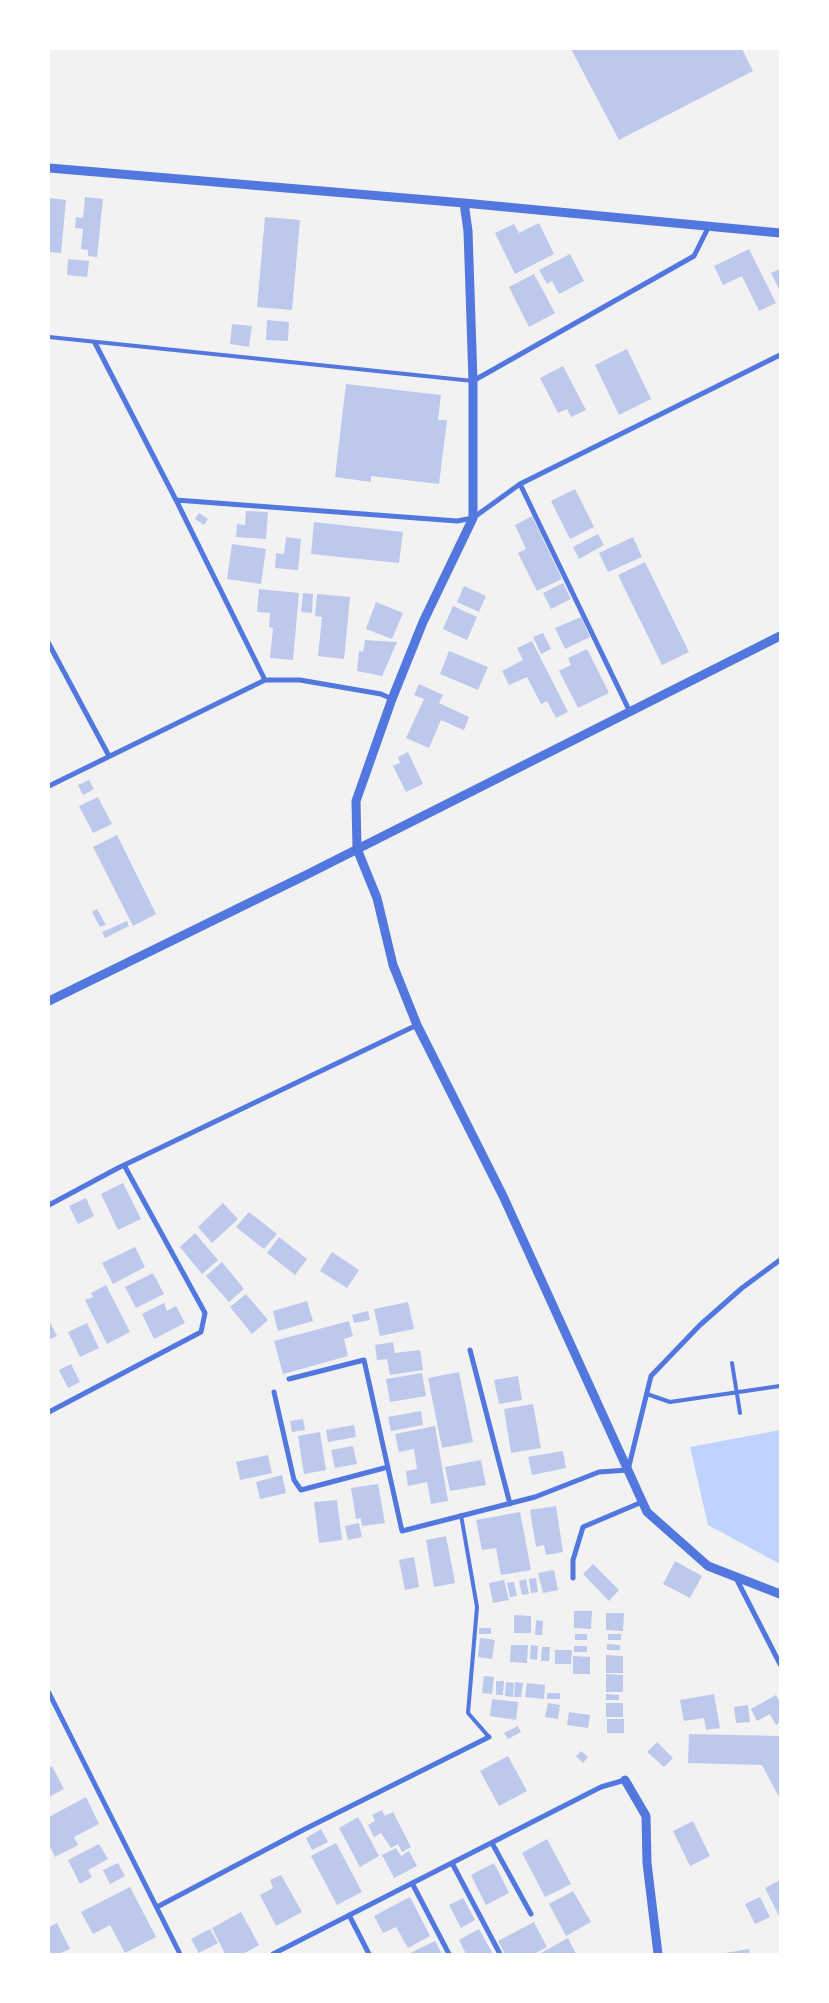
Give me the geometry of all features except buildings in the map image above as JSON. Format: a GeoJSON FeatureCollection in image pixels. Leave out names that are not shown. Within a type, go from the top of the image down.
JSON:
{"type":"FeatureCollection","features":[{"type":"Feature","properties":{"kind":"street"},"geometry":{"type":"LineString","coordinates":[[49,168],[464,203],[780,233]]}},
{"type":"Feature","properties":{"kind":"street"},"geometry":{"type":"LineString","coordinates":[[464,203],[468,231],[473,518],[423,622],[392,699],[356,801],[357,849],[377,898],[393,965],[417,1025],[503,1196],[647,1512],[708,1566],[780,1594]]}},
{"type":"Feature","properties":{"kind":"street"},"geometry":{"type":"LineString","coordinates":[[472,381],[694,256],[709,226]]}},
{"type":"Feature","properties":{"kind":"street"},"geometry":{"type":"LineString","coordinates":[[95,344],[176,500],[264,680]]}},
{"type":"Feature","properties":{"kind":"street"},"geometry":{"type":"LineString","coordinates":[[176,500],[457,521],[473,518],[520,484],[780,355]]}},
{"type":"Feature","properties":{"kind":"street"},"geometry":{"type":"LineString","coordinates":[[520,484],[630,712]]}},
{"type":"Feature","properties":{"kind":"street"},"geometry":{"type":"LineString","coordinates":[[49,1001],[357,849],[780,636]]}},
{"type":"Feature","properties":{"kind":"street"},"geometry":{"type":"LineString","coordinates":[[49,644],[109,756]]}},
{"type":"Feature","properties":{"kind":"street"},"geometry":{"type":"LineString","coordinates":[[49,786],[264,680],[300,680],[382,694],[392,699]]}},
{"type":"Feature","properties":{"kind":"street"},"geometry":{"type":"LineString","coordinates":[[49,1205],[124,1165],[417,1025]]}},
{"type":"Feature","properties":{"kind":"street"},"geometry":{"type":"LineString","coordinates":[[49,1412],[200,1332],[205,1313],[124,1165]]}},
{"type":"Feature","properties":{"kind":"street"},"geometry":{"type":"LineString","coordinates":[[628,1470],[651,1376],[700,1325],[742,1288],[780,1260]]}},
{"type":"Feature","properties":{"kind":"street"},"geometry":{"type":"LineString","coordinates":[[470,1350],[510,1504]]}},
{"type":"Feature","properties":{"kind":"street"},"geometry":{"type":"LineString","coordinates":[[289,1379],[364,1360],[402,1531],[535,1498],[599,1472],[628,1470]]}},
{"type":"Feature","properties":{"kind":"street"},"geometry":{"type":"LineString","coordinates":[[274,1392],[294,1480],[301,1490],[388,1466]]}},
{"type":"Feature","properties":{"kind":"street"},"geometry":{"type":"LineString","coordinates":[[573,1578],[573,1560],[583,1527],[642,1502]]}},
{"type":"Feature","properties":{"kind":"street"},"geometry":{"type":"LineString","coordinates":[[734,1575],[780,1664]]}},
{"type":"Feature","properties":{"kind":"street"},"geometry":{"type":"LineString","coordinates":[[49,1693],[180,1954]]}},
{"type":"Feature","properties":{"kind":"street"},"geometry":{"type":"LineString","coordinates":[[158,1907],[303,1830],[489,1737]]}},
{"type":"Feature","properties":{"kind":"street"},"geometry":{"type":"LineString","coordinates":[[273,1954],[601,1787],[626,1780],[646,1816],[647,1862],[658,1954]]}},
{"type":"Feature","properties":{"kind":"street"},"geometry":{"type":"LineString","coordinates":[[492,1842],[531,1914]]}},
{"type":"Feature","properties":{"kind":"street"},"geometry":{"type":"LineString","coordinates":[[452,1863],[500,1954]]}},
{"type":"Feature","properties":{"kind":"street"},"geometry":{"type":"LineString","coordinates":[[412,1883],[449,1954]]}},
{"type":"Feature","properties":{"kind":"street"},"geometry":{"type":"LineString","coordinates":[[349,1916],[369,1954]]}},
{"type":"Feature","properties":{"kind":"lane"},"geometry":{"type":"LineString","coordinates":[[49,337],[95,344],[472,381]]}},
{"type":"Feature","properties":{"kind":"lane"},"geometry":{"type":"LineString","coordinates":[[732,1363],[740,1412]]}},
{"type":"Feature","properties":{"kind":"lane"},"geometry":{"type":"LineString","coordinates":[[647,1394],[670,1402],[780,1386]]}},
{"type":"Feature","properties":{"kind":"lane"},"geometry":{"type":"LineString","coordinates":[[461,1515],[477,1607],[468,1713],[489,1737]]}},
{"type":"Feature","properties":{"kind":"water"},"geometry":{"type":"Polygon","coordinates":[[[780,1430],[780,1564],[708,1525],[690,1447],[780,1430]]]}}]}
